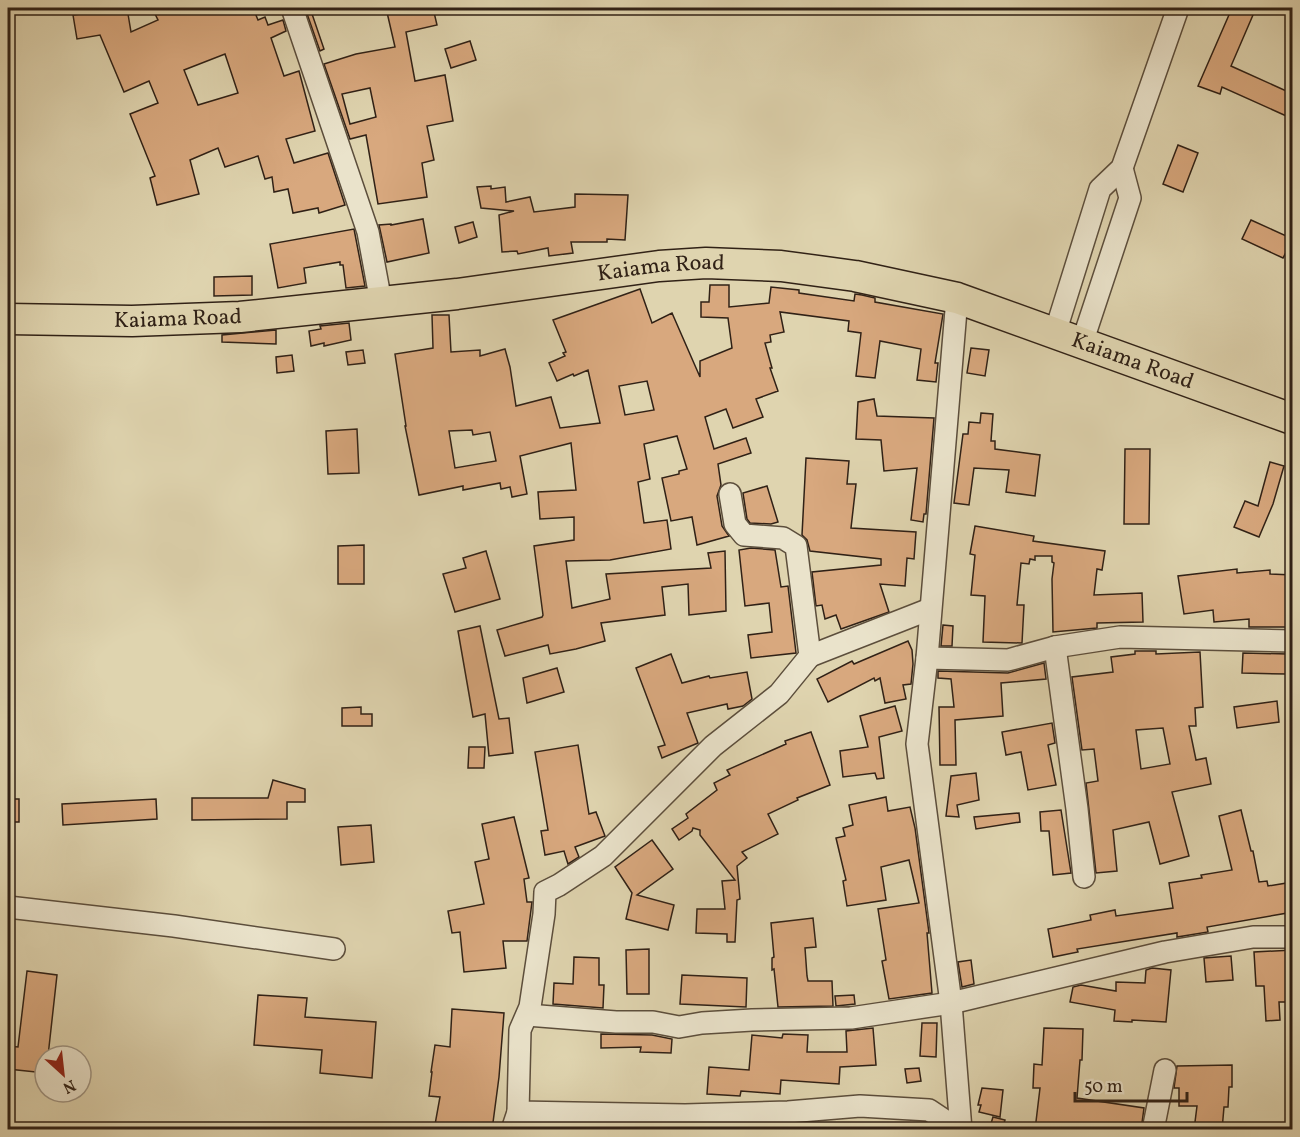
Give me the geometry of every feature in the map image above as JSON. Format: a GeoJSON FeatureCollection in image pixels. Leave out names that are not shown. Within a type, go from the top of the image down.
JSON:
{"type":"FeatureCollection","features":[{"type":"Feature","properties":{"kind":"highway","name":"Kaiama Road"},"geometry":{"type":"LineString","coordinates":[[8,320],[132,321],[240,317],[458,294],[659,266],[706,263],[746,264],[855,276],[957,298],[1293,419]]}},
{"type":"Feature","properties":{"kind":"street"},"geometry":{"type":"LineString","coordinates":[[291,8],[368,232],[381,302]]}},
{"type":"Feature","properties":{"kind":"street"},"geometry":{"type":"LineString","coordinates":[[1069,338],[1100,189],[1122,168],[1178,8]]}},
{"type":"Feature","properties":{"kind":"street"},"geometry":{"type":"LineString","coordinates":[[1069,338],[1131,198],[1122,168]]}},
{"type":"Feature","properties":{"kind":"street"},"geometry":{"type":"LineString","coordinates":[[957,298],[927,658],[917,744],[951,1003],[960,1130]]}},
{"type":"Feature","properties":{"kind":"street"},"geometry":{"type":"LineString","coordinates":[[730,494],[735,524],[744,535],[783,538],[796,546],[810,656]]}},
{"type":"Feature","properties":{"kind":"street"},"geometry":{"type":"LineString","coordinates":[[930,609],[810,656],[780,694],[713,746],[603,856],[545,892],[544,915],[530,1007],[520,1030],[515,1121],[685,1114],[772,1121],[860,1106],[929,1110],[960,1130]]}},
{"type":"Feature","properties":{"kind":"street"},"geometry":{"type":"LineString","coordinates":[[927,658],[1008,660],[1055,647],[1120,637],[1293,640]]}},
{"type":"Feature","properties":{"kind":"street"},"geometry":{"type":"LineString","coordinates":[[1055,647],[1084,877]]}},
{"type":"Feature","properties":{"kind":"street"},"geometry":{"type":"LineString","coordinates":[[8,907],[174,926],[334,949]]}},
{"type":"Feature","properties":{"kind":"street"},"geometry":{"type":"LineString","coordinates":[[527,1015],[616,1022],[652,1022],[679,1027],[752,1020],[851,1018],[951,1003],[1165,952],[1254,937],[1293,937]]}},
{"type":"Feature","properties":{"kind":"street"},"geometry":{"type":"LineString","coordinates":[[1153,1130],[1165,1070]]}},
{"type":"Feature","properties":{"kind":"building"},"geometry":{"type":"Polygon","coordinates":[[[127,8],[131,32],[158,20],[152,8],[253,8],[258,20],[265,17],[268,25],[283,20],[286,31],[271,38],[284,76],[299,71],[315,131],[286,139],[294,163],[328,153],[345,205],[319,213],[318,208],[293,213],[288,189],[274,192],[272,177],[265,179],[258,156],[225,167],[218,148],[190,160],[199,194],[157,205],[150,178],[155,176],[130,114],[158,103],[149,81],[124,92],[100,35],[77,39],[73,15],[127,8]],[[225,54],[184,70],[198,105],[238,93],[225,54]]]}},
{"type":"Feature","properties":{"kind":"building"},"geometry":{"type":"Polygon","coordinates":[[[305,8],[310,8],[324,49],[320,51],[305,8]]]}},
{"type":"Feature","properties":{"kind":"building"},"geometry":{"type":"Polygon","coordinates":[[[386,8],[408,8],[409,10],[433,8],[437,25],[406,32],[415,81],[445,75],[453,121],[427,126],[434,160],[422,163],[427,197],[378,204],[366,135],[350,139],[324,64],[356,54],[395,47],[386,8]],[[370,88],[342,94],[350,124],[376,117],[370,88]]]}},
{"type":"Feature","properties":{"kind":"building"},"geometry":{"type":"Polygon","coordinates":[[[1232,8],[1256,8],[1231,66],[1293,94],[1293,119],[1222,87],[1220,94],[1198,86],[1232,8]]]}},
{"type":"Feature","properties":{"kind":"building"},"geometry":{"type":"Polygon","coordinates":[[[470,41],[476,60],[451,68],[445,49],[470,41]]]}},
{"type":"Feature","properties":{"kind":"building"},"geometry":{"type":"Polygon","coordinates":[[[1178,145],[1198,153],[1183,192],[1163,184],[1178,145]]]}},
{"type":"Feature","properties":{"kind":"building"},"geometry":{"type":"Polygon","coordinates":[[[491,186],[491,189],[505,187],[506,202],[530,197],[534,212],[575,207],[575,194],[628,195],[625,240],[571,242],[573,253],[549,256],[548,248],[518,254],[517,251],[502,252],[499,215],[514,211],[481,208],[477,187],[491,186]]]}},
{"type":"Feature","properties":{"kind":"building"},"geometry":{"type":"Polygon","coordinates":[[[423,219],[429,253],[387,262],[379,225],[423,219]]]}},
{"type":"Feature","properties":{"kind":"building"},"geometry":{"type":"Polygon","coordinates":[[[1251,220],[1293,239],[1283,258],[1242,239],[1251,220]]]}},
{"type":"Feature","properties":{"kind":"building"},"geometry":{"type":"Polygon","coordinates":[[[473,222],[477,237],[459,243],[455,227],[473,222]]]}},
{"type":"Feature","properties":{"kind":"building"},"geometry":{"type":"Polygon","coordinates":[[[354,229],[365,286],[346,288],[343,265],[340,265],[340,262],[304,268],[306,283],[278,288],[270,244],[354,229]]]}},
{"type":"Feature","properties":{"kind":"building"},"geometry":{"type":"Polygon","coordinates":[[[252,276],[252,295],[214,296],[214,277],[252,276]]]}},
{"type":"Feature","properties":{"kind":"building"},"geometry":{"type":"Polygon","coordinates":[[[710,285],[729,285],[729,307],[769,303],[771,287],[854,301],[855,294],[862,295],[875,298],[875,302],[943,314],[935,363],[938,363],[936,382],[917,380],[921,349],[880,341],[875,378],[856,376],[861,333],[848,331],[849,321],[780,312],[784,332],[770,335],[771,342],[765,343],[778,391],[756,399],[763,417],[733,428],[726,409],[705,417],[714,449],[746,438],[751,453],[718,464],[721,485],[717,496],[722,526],[729,536],[697,545],[692,517],[671,521],[662,478],[679,474],[679,471],[687,469],[677,436],[644,444],[650,479],[638,482],[644,523],[667,520],[671,549],[610,560],[566,561],[572,608],[610,599],[606,574],[711,568],[708,553],[725,551],[726,611],[689,615],[688,584],[662,587],[665,615],[601,623],[605,641],[576,649],[550,654],[548,645],[505,656],[497,630],[543,615],[534,546],[574,540],[574,517],[540,519],[538,492],[576,490],[571,443],[520,456],[527,494],[512,497],[510,487],[501,489],[500,483],[463,490],[463,486],[419,495],[405,426],[395,354],[433,348],[432,315],[449,315],[451,352],[480,350],[480,356],[505,349],[516,406],[551,397],[560,428],[600,423],[588,370],[557,381],[549,363],[565,356],[563,353],[566,352],[553,320],[640,289],[652,323],[672,313],[700,377],[700,361],[732,348],[728,318],[701,317],[701,302],[709,302],[710,285]],[[647,381],[619,386],[625,415],[654,410],[647,381]],[[472,430],[449,431],[455,468],[496,461],[490,432],[473,435],[472,430]]]}},
{"type":"Feature","properties":{"kind":"building"},"geometry":{"type":"Polygon","coordinates":[[[349,323],[351,340],[324,346],[324,343],[311,346],[309,331],[321,329],[320,326],[349,323]]]}},
{"type":"Feature","properties":{"kind":"building"},"geometry":{"type":"Polygon","coordinates":[[[276,330],[276,344],[222,342],[222,335],[276,330]]]}},
{"type":"Feature","properties":{"kind":"building"},"geometry":{"type":"Polygon","coordinates":[[[971,348],[989,350],[985,376],[967,373],[971,348]]]}},
{"type":"Feature","properties":{"kind":"building"},"geometry":{"type":"Polygon","coordinates":[[[363,350],[365,363],[348,365],[346,352],[363,350]]]}},
{"type":"Feature","properties":{"kind":"building"},"geometry":{"type":"Polygon","coordinates":[[[292,355],[294,371],[277,373],[276,357],[292,355]]]}},
{"type":"Feature","properties":{"kind":"building"},"geometry":{"type":"Polygon","coordinates":[[[874,399],[877,416],[934,418],[926,514],[924,514],[923,522],[911,520],[917,468],[884,471],[881,440],[856,439],[858,402],[874,399]]]}},
{"type":"Feature","properties":{"kind":"building"},"geometry":{"type":"Polygon","coordinates":[[[981,413],[993,414],[991,441],[995,441],[995,449],[1040,455],[1035,496],[1006,492],[1009,470],[974,468],[969,505],[954,503],[963,434],[968,434],[969,422],[980,423],[981,413]]]}},
{"type":"Feature","properties":{"kind":"building"},"geometry":{"type":"Polygon","coordinates":[[[357,429],[359,473],[328,474],[326,431],[357,429]]]}},
{"type":"Feature","properties":{"kind":"building"},"geometry":{"type":"Polygon","coordinates":[[[1125,449],[1150,449],[1149,524],[1124,524],[1125,449]]]}},
{"type":"Feature","properties":{"kind":"building"},"geometry":{"type":"Polygon","coordinates":[[[806,458],[849,461],[847,484],[856,484],[851,528],[916,532],[914,559],[907,558],[905,586],[880,584],[889,612],[841,629],[836,615],[825,619],[822,605],[816,606],[812,572],[881,565],[881,559],[810,551],[807,540],[802,535],[806,458]]]}},
{"type":"Feature","properties":{"kind":"building"},"geometry":{"type":"Polygon","coordinates":[[[1270,462],[1284,466],[1273,504],[1259,537],[1234,527],[1245,501],[1258,506],[1270,462]]]}},
{"type":"Feature","properties":{"kind":"building"},"geometry":{"type":"Polygon","coordinates":[[[767,486],[778,522],[750,523],[747,519],[743,493],[767,486]]]}},
{"type":"Feature","properties":{"kind":"building"},"geometry":{"type":"Polygon","coordinates":[[[975,526],[1034,536],[1033,541],[1105,551],[1102,570],[1097,569],[1094,595],[1142,593],[1143,622],[1097,623],[1097,628],[1053,632],[1054,563],[1052,556],[1035,556],[1035,560],[1030,559],[1029,564],[1021,563],[1017,605],[1024,605],[1022,643],[983,642],[985,596],[971,595],[975,555],[970,554],[975,526]]]}},
{"type":"Feature","properties":{"kind":"building"},"geometry":{"type":"Polygon","coordinates":[[[364,545],[364,584],[338,584],[338,546],[364,545]]]}},
{"type":"Feature","properties":{"kind":"building"},"geometry":{"type":"Polygon","coordinates":[[[751,548],[775,550],[781,587],[788,586],[796,653],[751,658],[748,635],[772,632],[769,603],[745,606],[739,550],[751,548]]]}},
{"type":"Feature","properties":{"kind":"building"},"geometry":{"type":"Polygon","coordinates":[[[486,551],[500,599],[455,612],[443,574],[466,568],[463,558],[486,551]]]}},
{"type":"Feature","properties":{"kind":"building"},"geometry":{"type":"Polygon","coordinates":[[[1237,569],[1237,573],[1270,570],[1270,574],[1293,575],[1293,627],[1249,627],[1249,619],[1214,622],[1213,610],[1184,614],[1178,576],[1237,569]]]}},
{"type":"Feature","properties":{"kind":"building"},"geometry":{"type":"Polygon","coordinates":[[[943,625],[953,626],[952,646],[941,646],[943,625]]]}},
{"type":"Feature","properties":{"kind":"building"},"geometry":{"type":"Polygon","coordinates":[[[480,626],[499,719],[509,718],[513,753],[489,756],[485,714],[473,717],[458,631],[480,626]]]}},
{"type":"Feature","properties":{"kind":"building"},"geometry":{"type":"Polygon","coordinates":[[[908,641],[912,650],[913,664],[911,684],[903,685],[906,699],[885,703],[880,678],[875,681],[874,678],[828,702],[817,679],[852,661],[854,664],[908,641]]]}},
{"type":"Feature","properties":{"kind":"building"},"geometry":{"type":"Polygon","coordinates":[[[1135,651],[1156,651],[1156,654],[1200,652],[1203,707],[1195,708],[1196,726],[1189,726],[1196,760],[1206,758],[1211,784],[1172,792],[1189,856],[1160,864],[1149,822],[1113,830],[1117,871],[1096,873],[1086,783],[1098,781],[1094,749],[1082,750],[1072,677],[1113,672],[1111,657],[1135,654],[1135,651]],[[1163,728],[1136,730],[1141,769],[1170,764],[1163,728]]]}},
{"type":"Feature","properties":{"kind":"building"},"geometry":{"type":"Polygon","coordinates":[[[1243,653],[1287,654],[1286,674],[1242,673],[1243,653]]]}},
{"type":"Feature","properties":{"kind":"building"},"geometry":{"type":"Polygon","coordinates":[[[671,654],[682,683],[709,676],[710,678],[747,672],[752,699],[743,706],[728,709],[727,704],[687,713],[698,743],[662,758],[658,747],[665,745],[636,668],[671,654]]]}},
{"type":"Feature","properties":{"kind":"building"},"geometry":{"type":"Polygon","coordinates":[[[1044,663],[1046,679],[1001,683],[1003,716],[955,720],[956,765],[940,765],[939,707],[954,707],[951,679],[938,678],[938,671],[1008,673],[1044,663]]]}},
{"type":"Feature","properties":{"kind":"building"},"geometry":{"type":"Polygon","coordinates":[[[557,668],[564,692],[527,703],[523,678],[557,668]]]}},
{"type":"Feature","properties":{"kind":"building"},"geometry":{"type":"Polygon","coordinates":[[[1277,701],[1279,722],[1237,728],[1234,707],[1277,701]]]}},
{"type":"Feature","properties":{"kind":"building"},"geometry":{"type":"Polygon","coordinates":[[[895,706],[902,731],[879,737],[884,778],[877,779],[875,773],[843,777],[840,751],[868,747],[860,716],[895,706]]]}},
{"type":"Feature","properties":{"kind":"building"},"geometry":{"type":"Polygon","coordinates":[[[361,707],[361,714],[372,714],[372,726],[342,726],[342,708],[361,707]]]}},
{"type":"Feature","properties":{"kind":"building"},"geometry":{"type":"Polygon","coordinates":[[[1052,723],[1055,743],[1048,745],[1056,785],[1028,790],[1021,752],[1006,755],[1002,732],[1052,723]]]}},
{"type":"Feature","properties":{"kind":"building"},"geometry":{"type":"Polygon","coordinates":[[[811,732],[830,785],[797,798],[798,800],[768,814],[778,834],[742,852],[747,858],[737,866],[740,899],[737,900],[735,942],[727,942],[727,934],[696,933],[697,909],[725,909],[722,881],[735,880],[700,835],[700,830],[693,828],[679,840],[672,829],[688,818],[686,814],[717,790],[714,783],[730,775],[727,770],[786,744],[785,741],[811,732]]]}},
{"type":"Feature","properties":{"kind":"building"},"geometry":{"type":"Polygon","coordinates":[[[578,745],[589,814],[596,812],[605,836],[575,847],[579,857],[568,864],[564,851],[545,855],[541,831],[548,830],[535,752],[578,745]]]}},
{"type":"Feature","properties":{"kind":"building"},"geometry":{"type":"Polygon","coordinates":[[[469,747],[485,747],[484,768],[468,768],[469,747]]]}},
{"type":"Feature","properties":{"kind":"building"},"geometry":{"type":"Polygon","coordinates":[[[976,773],[979,800],[957,805],[959,817],[946,816],[951,776],[976,773]]]}},
{"type":"Feature","properties":{"kind":"building"},"geometry":{"type":"Polygon","coordinates":[[[273,780],[305,789],[305,802],[287,802],[287,819],[192,820],[192,798],[268,798],[273,780]]]}},
{"type":"Feature","properties":{"kind":"building"},"geometry":{"type":"Polygon","coordinates":[[[886,797],[888,811],[910,807],[915,828],[929,933],[927,933],[932,993],[889,999],[882,961],[886,960],[878,909],[919,903],[909,860],[881,867],[886,900],[847,906],[843,881],[846,880],[836,838],[845,836],[843,828],[853,825],[849,805],[886,797]]]}},
{"type":"Feature","properties":{"kind":"building"},"geometry":{"type":"Polygon","coordinates":[[[8,799],[19,799],[19,822],[8,822],[8,799]]]}},
{"type":"Feature","properties":{"kind":"building"},"geometry":{"type":"Polygon","coordinates":[[[156,799],[157,819],[63,825],[62,804],[156,799]]]}},
{"type":"Feature","properties":{"kind":"building"},"geometry":{"type":"Polygon","coordinates":[[[1061,810],[1071,873],[1053,875],[1049,831],[1041,831],[1040,812],[1061,810]]]}},
{"type":"Feature","properties":{"kind":"building"},"geometry":{"type":"Polygon","coordinates":[[[1241,810],[1259,882],[1267,881],[1268,886],[1293,882],[1293,912],[1207,927],[1208,932],[1177,937],[1177,933],[1077,949],[1078,952],[1053,957],[1048,929],[1091,920],[1090,915],[1115,910],[1116,916],[1173,908],[1169,883],[1232,870],[1219,816],[1241,810]]]}},
{"type":"Feature","properties":{"kind":"building"},"geometry":{"type":"Polygon","coordinates":[[[1019,813],[1020,822],[976,829],[974,817],[1019,813]]]}},
{"type":"Feature","properties":{"kind":"building"},"geometry":{"type":"Polygon","coordinates":[[[514,817],[529,878],[524,879],[527,902],[532,902],[527,941],[503,941],[506,968],[464,972],[460,932],[452,933],[448,911],[484,904],[475,862],[489,859],[482,824],[514,817]]]}},
{"type":"Feature","properties":{"kind":"building"},"geometry":{"type":"Polygon","coordinates":[[[371,825],[374,862],[341,865],[338,827],[371,825]]]}},
{"type":"Feature","properties":{"kind":"building"},"geometry":{"type":"Polygon","coordinates":[[[652,840],[673,869],[637,895],[674,905],[668,930],[626,919],[632,893],[615,867],[652,840]]]}},
{"type":"Feature","properties":{"kind":"building"},"geometry":{"type":"Polygon","coordinates":[[[813,918],[816,947],[805,948],[808,981],[832,981],[833,1006],[778,1007],[774,969],[772,970],[772,958],[774,957],[771,923],[813,918]]]}},
{"type":"Feature","properties":{"kind":"building"},"geometry":{"type":"Polygon","coordinates":[[[649,949],[649,994],[627,994],[626,950],[649,949]]]}},
{"type":"Feature","properties":{"kind":"building"},"geometry":{"type":"Polygon","coordinates":[[[1293,950],[1293,1002],[1279,1002],[1280,1020],[1266,1021],[1264,986],[1256,986],[1254,952],[1293,950]]]}},
{"type":"Feature","properties":{"kind":"building"},"geometry":{"type":"Polygon","coordinates":[[[1231,956],[1233,980],[1206,982],[1204,958],[1231,956]]]}},
{"type":"Feature","properties":{"kind":"building"},"geometry":{"type":"Polygon","coordinates":[[[574,957],[599,958],[599,985],[604,985],[603,1008],[553,1004],[554,983],[573,984],[574,957]]]}},
{"type":"Feature","properties":{"kind":"building"},"geometry":{"type":"Polygon","coordinates":[[[971,960],[974,984],[962,987],[958,962],[971,960]]]}},
{"type":"Feature","properties":{"kind":"building"},"geometry":{"type":"Polygon","coordinates":[[[1152,968],[1171,970],[1166,1022],[1114,1021],[1115,1010],[1070,1002],[1073,987],[1081,985],[1116,991],[1116,982],[1145,983],[1146,970],[1152,968]]]}},
{"type":"Feature","properties":{"kind":"building"},"geometry":{"type":"Polygon","coordinates":[[[27,971],[57,975],[49,1044],[33,1044],[33,1072],[8,1069],[8,1046],[18,1047],[27,971]]]}},
{"type":"Feature","properties":{"kind":"building"},"geometry":{"type":"Polygon","coordinates":[[[682,975],[747,978],[746,1007],[680,1004],[682,975]]]}},
{"type":"Feature","properties":{"kind":"building"},"geometry":{"type":"Polygon","coordinates":[[[258,995],[307,998],[305,1017],[376,1022],[372,1078],[320,1073],[322,1050],[254,1045],[258,995]]]}},
{"type":"Feature","properties":{"kind":"building"},"geometry":{"type":"Polygon","coordinates":[[[854,995],[855,1004],[836,1006],[835,996],[854,995]]]}},
{"type":"Feature","properties":{"kind":"building"},"geometry":{"type":"Polygon","coordinates":[[[452,1009],[504,1013],[492,1130],[434,1130],[440,1097],[429,1096],[435,1045],[450,1047],[452,1009]]]}},
{"type":"Feature","properties":{"kind":"building"},"geometry":{"type":"Polygon","coordinates":[[[922,1023],[937,1023],[936,1057],[920,1056],[922,1023]]]}},
{"type":"Feature","properties":{"kind":"building"},"geometry":{"type":"Polygon","coordinates":[[[873,1028],[876,1065],[840,1067],[839,1084],[781,1080],[780,1094],[741,1091],[740,1096],[707,1094],[709,1067],[749,1070],[752,1035],[782,1038],[783,1034],[808,1035],[807,1052],[847,1052],[846,1031],[873,1028]]]}},
{"type":"Feature","properties":{"kind":"building"},"geometry":{"type":"Polygon","coordinates":[[[1044,1028],[1083,1029],[1077,1098],[1144,1108],[1141,1130],[1035,1130],[1040,1088],[1033,1088],[1034,1064],[1042,1065],[1044,1028]]]}},
{"type":"Feature","properties":{"kind":"building"},"geometry":{"type":"Polygon","coordinates":[[[601,1034],[652,1035],[672,1039],[671,1053],[640,1052],[641,1047],[601,1048],[601,1034]]]}},
{"type":"Feature","properties":{"kind":"building"},"geometry":{"type":"Polygon","coordinates":[[[1232,1065],[1232,1087],[1229,1087],[1228,1107],[1224,1107],[1222,1130],[1194,1130],[1197,1106],[1179,1106],[1179,1088],[1174,1088],[1177,1066],[1232,1065]]]}},
{"type":"Feature","properties":{"kind":"building"},"geometry":{"type":"Polygon","coordinates":[[[919,1068],[921,1081],[907,1083],[905,1069],[919,1068]]]}},
{"type":"Feature","properties":{"kind":"building"},"geometry":{"type":"Polygon","coordinates":[[[982,1088],[1003,1090],[1000,1117],[979,1112],[981,1105],[978,1105],[982,1088]]]}},
{"type":"Feature","properties":{"kind":"building"},"geometry":{"type":"Polygon","coordinates":[[[993,1117],[1005,1120],[1002,1130],[989,1130],[993,1117]]]}}]}
